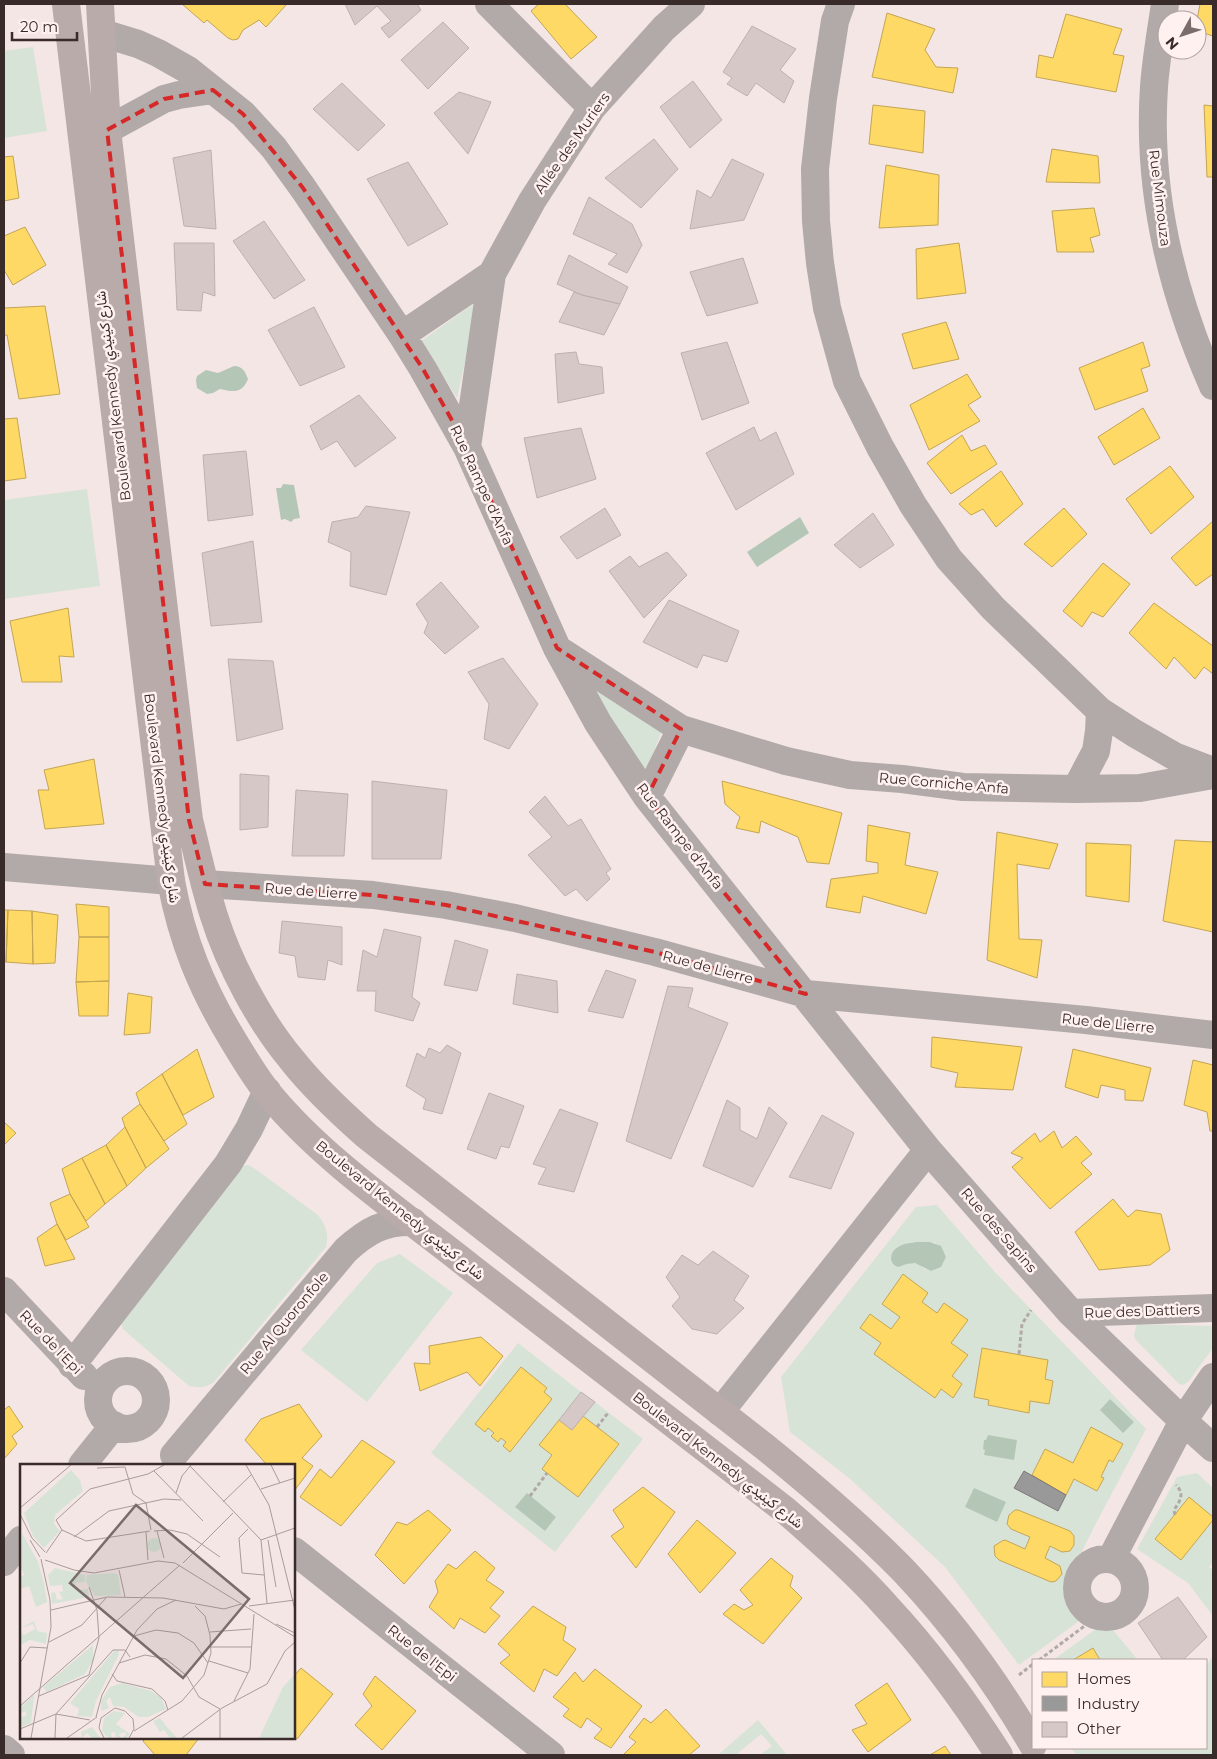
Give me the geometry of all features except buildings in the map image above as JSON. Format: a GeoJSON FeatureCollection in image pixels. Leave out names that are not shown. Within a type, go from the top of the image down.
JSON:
{"type":"FeatureCollection","features":[{"type":"Feature","properties":{"kind":"main road","name":"Boulevard Kennedy شارع كينيدي"},"geometry":{"type":"LineString","coordinates":[[66,4],[94,129],[189,820],[214,917],[248,993],[291,1060],[347,1118],[396,1160],[810,1484],[864,1532],[905,1573],[941,1614],[978,1661],[1013,1711],[1032,1743]]}},
{"type":"Feature","properties":{"kind":"main road","name":"Boulevard Kennedy شارع كينيدي"},"geometry":{"type":"LineString","coordinates":[[100,4],[102,33],[94,129],[170,882],[180,926],[206,993],[242,1056],[266,1091],[320,1146],[413,1222],[785,1510],[813,1535],[881,1600],[925,1651],[960,1697],[999,1755]]}},
{"type":"Feature","properties":{"kind":"street"},"geometry":{"type":"LineString","coordinates":[[489,4],[592,108]]}},
{"type":"Feature","properties":{"kind":"street","name":"Allée des Muriers"},"geometry":{"type":"LineString","coordinates":[[467,447],[492,274],[532,201],[592,108],[664,28],[691,4]]}},
{"type":"Feature","properties":{"kind":"street","name":"Rue Mimouza"},"geometry":{"type":"LineString","coordinates":[[1165,4],[1154,86],[1154,171],[1160,218],[1177,292],[1213,386]]}},
{"type":"Feature","properties":{"kind":"street"},"geometry":{"type":"LineString","coordinates":[[833,9],[815,169],[816,221],[827,308],[847,382],[880,447],[913,505],[949,558],[993,608],[1100,711],[1174,756],[1213,771]]}},
{"type":"Feature","properties":{"kind":"street","name":"Rue Rampe d'Anfa"},"geometry":{"type":"LineString","coordinates":[[102,33],[138,44],[188,70],[243,114],[274,148],[304,188],[424,369],[467,447],[557,648],[598,723],[647,797],[806,994]]}},
{"type":"Feature","properties":{"kind":"street"},"geometry":{"type":"LineString","coordinates":[[94,129],[164,99],[214,90]]}},
{"type":"Feature","properties":{"kind":"street","name":"Allée des Muriers"},"geometry":{"type":"LineString","coordinates":[[402,335],[492,274]]}},
{"type":"Feature","properties":{"kind":"street","name":"Rue Corniche Anfa"},"geometry":{"type":"LineString","coordinates":[[557,648],[681,729],[786,761],[850,775],[902,779],[963,787],[1076,790],[1140,788],[1213,775]]}},
{"type":"Feature","properties":{"kind":"street"},"geometry":{"type":"LineString","coordinates":[[1076,790],[1096,751],[1100,711]]}},
{"type":"Feature","properties":{"kind":"street"},"geometry":{"type":"LineString","coordinates":[[647,797],[681,729]]}},
{"type":"Feature","properties":{"kind":"street"},"geometry":{"type":"LineString","coordinates":[[4,867],[170,882]]}},
{"type":"Feature","properties":{"kind":"street","name":"Rue de Lierre"},"geometry":{"type":"LineString","coordinates":[[205,884],[373,895],[446,905],[515,918],[655,952],[806,994],[1086,1020],[1213,1035]]}},
{"type":"Feature","properties":{"kind":"street","name":"Rue des Sapins"},"geometry":{"type":"LineString","coordinates":[[806,994],[928,1150],[1071,1313],[1213,1448]]}},
{"type":"Feature","properties":{"kind":"street"},"geometry":{"type":"LineString","coordinates":[[72,1365],[228,1164],[249,1129],[266,1091]]}},
{"type":"Feature","properties":{"kind":"street"},"geometry":{"type":"LineString","coordinates":[[720,1412],[928,1150]]}},
{"type":"Feature","properties":{"kind":"street","name":"Rue Al Quoronfole"},"geometry":{"type":"LineString","coordinates":[[180,1460],[346,1250],[362,1235],[378,1227],[400,1222],[413,1222]]}},
{"type":"Feature","properties":{"kind":"street","name":"Rue de l'Epi"},"geometry":{"type":"LineString","coordinates":[[4,1292],[72,1365],[100,1391]]}},
{"type":"Feature","properties":{"kind":"street","name":"Rue des Dattiers"},"geometry":{"type":"LineString","coordinates":[[1071,1313],[1213,1308]]}},
{"type":"Feature","properties":{"kind":"street"},"geometry":{"type":"LineString","coordinates":[[83,1464],[126,1426],[150,1417],[155,1408],[154,1388],[140,1374],[131,1371],[121,1372],[104,1382],[100,1391],[101,1411],[106,1419],[126,1426],[180,1460]]}},
{"type":"Feature","properties":{"kind":"street"},"geometry":{"type":"LineString","coordinates":[[1111,1559],[1183,1421],[1213,1376]]}},
{"type":"Feature","properties":{"kind":"street"},"geometry":{"type":"LineString","coordinates":[[4,1562],[20,1541]]}},
{"type":"Feature","properties":{"kind":"street","name":"Rue de l'Epi"},"geometry":{"type":"LineString","coordinates":[[295,1552],[550,1755]]}},
{"type":"Feature","properties":{"kind":"street"},"geometry":{"type":"LineString","coordinates":[[1102,1559],[1111,1559],[1128,1569],[1134,1578],[1134,1597],[1122,1613],[1113,1617],[1098,1616],[1086,1609],[1080,1602],[1077,1584],[1085,1567],[1102,1559]]}},
{"type":"Feature","properties":{"kind":"street"},"geometry":{"type":"LineString","coordinates":[[4,1750],[11,1755]]}},
{"type":"Feature","properties":{"kind":"path"},"geometry":{"type":"LineString","coordinates":[[1018,1354],[1022,1324],[1031,1310]]}},
{"type":"Feature","properties":{"kind":"path"},"geometry":{"type":"LineString","coordinates":[[597,1427],[608,1413]]}},
{"type":"Feature","properties":{"kind":"path"},"geometry":{"type":"LineString","coordinates":[[530,1496],[548,1473]]}},
{"type":"Feature","properties":{"kind":"path"},"geometry":{"type":"LineString","coordinates":[[1173,1483],[1179,1488],[1181,1495],[1181,1499],[1174,1510],[1175,1515]]}},
{"type":"Feature","properties":{"kind":"path"},"geometry":{"type":"LineString","coordinates":[[1040,1659],[1098,1616]]}},
{"type":"Feature","properties":{"kind":"path"},"geometry":{"type":"LineString","coordinates":[[1020,1675],[1032,1665]]}},
{"type":"Feature","properties":{"kind":"highlighted area"},"geometry":{"type":"Polygon","coordinates":[[[213,90],[243,114],[303,188],[423,369],[467,447],[557,648],[681,729],[647,797],[806,994],[655,952],[446,905],[373,895],[205,884],[189,820],[107,130],[164,99],[213,90]]]}},
{"type":"Feature","properties":{"kind":"shaded area"},"geometry":{"type":"Polygon","coordinates":[[[33,47],[47,131],[4,138],[4,51],[33,47]]]}},
{"type":"Feature","properties":{"kind":"shaded area"},"geometry":{"type":"Polygon","coordinates":[[[479,300],[457,398],[421,341],[479,300]]]}},
{"type":"Feature","properties":{"kind":"shaded area"},"geometry":{"type":"Polygon","coordinates":[[[234,366],[243,370],[248,379],[240,390],[220,389],[207,394],[197,388],[197,376],[206,370],[218,373],[234,366]]]}},
{"type":"Feature","properties":{"kind":"shaded area"},"geometry":{"type":"Polygon","coordinates":[[[283,484],[294,485],[300,518],[294,519],[291,522],[285,519],[281,520],[276,488],[281,488],[283,484]]]}},
{"type":"Feature","properties":{"kind":"shaded area"},"geometry":{"type":"Polygon","coordinates":[[[87,489],[100,586],[4,599],[4,500],[87,489]]]}},
{"type":"Feature","properties":{"kind":"shaded area"},"geometry":{"type":"Polygon","coordinates":[[[800,517],[809,533],[757,567],[747,552],[800,517]]]}},
{"type":"Feature","properties":{"kind":"shaded area"},"geometry":{"type":"Polygon","coordinates":[[[581,674],[662,730],[645,775],[581,674]]]}},
{"type":"Feature","properties":{"kind":"shaded area"},"geometry":{"type":"Polygon","coordinates":[[[248,1165],[318,1215],[326,1230],[326,1247],[214,1382],[202,1387],[189,1386],[123,1329],[121,1323],[242,1166],[248,1165]]]}},
{"type":"Feature","properties":{"kind":"shaded area"},"geometry":{"type":"Polygon","coordinates":[[[937,1205],[995,1272],[1146,1429],[1093,1529],[1064,1589],[1068,1605],[1082,1619],[1019,1665],[945,1567],[849,1478],[790,1432],[781,1377],[916,1207],[937,1205]],[[917,1242],[905,1244],[895,1250],[891,1257],[902,1266],[915,1263],[921,1265],[926,1270],[936,1243],[917,1242]],[[903,1275],[882,1304],[900,1317],[891,1329],[871,1314],[861,1328],[881,1343],[874,1354],[934,1397],[941,1389],[953,1397],[962,1384],[952,1376],[967,1355],[951,1343],[968,1320],[944,1303],[937,1313],[922,1302],[928,1293],[903,1275]],[[982,1349],[974,1397],[989,1400],[988,1405],[1028,1413],[1030,1401],[1049,1404],[1053,1381],[1045,1379],[1048,1360],[982,1349]],[[1091,1428],[1073,1463],[1045,1450],[1032,1475],[1024,1471],[1014,1488],[1058,1511],[1074,1479],[1098,1491],[1104,1478],[1101,1477],[1109,1460],[1114,1462],[1123,1444],[1091,1428]],[[1015,1510],[1009,1515],[1007,1524],[1011,1529],[1030,1537],[1025,1549],[1005,1540],[999,1542],[994,1546],[995,1556],[999,1560],[1051,1582],[1056,1581],[1062,1574],[1060,1566],[1045,1558],[1050,1546],[1062,1552],[1070,1551],[1074,1545],[1074,1536],[1070,1531],[1015,1510]]]}},
{"type":"Feature","properties":{"kind":"shaded area"},"geometry":{"type":"Polygon","coordinates":[[[930,1242],[941,1246],[946,1257],[941,1267],[931,1271],[915,1263],[898,1267],[892,1263],[891,1256],[894,1250],[904,1244],[930,1242]]]}},
{"type":"Feature","properties":{"kind":"shaded area"},"geometry":{"type":"Polygon","coordinates":[[[400,1254],[453,1293],[367,1402],[301,1350],[377,1263],[400,1254]]]}},
{"type":"Feature","properties":{"kind":"shaded area"},"geometry":{"type":"Polygon","coordinates":[[[1137,1324],[1213,1326],[1213,1348],[1188,1382],[1183,1385],[1179,1384],[1135,1339],[1134,1334],[1137,1324]]]}},
{"type":"Feature","properties":{"kind":"shaded area"},"geometry":{"type":"Polygon","coordinates":[[[518,1343],[581,1392],[539,1445],[552,1455],[578,1496],[619,1445],[583,1416],[595,1402],[643,1439],[555,1552],[431,1453],[518,1343]],[[521,1367],[488,1428],[494,1433],[491,1437],[497,1441],[501,1438],[506,1442],[503,1446],[511,1452],[552,1399],[544,1392],[547,1388],[521,1367]]]}},
{"type":"Feature","properties":{"kind":"shaded area"},"geometry":{"type":"Polygon","coordinates":[[[1110,1399],[1134,1422],[1123,1433],[1100,1410],[1110,1399]]]}},
{"type":"Feature","properties":{"kind":"shaded area"},"geometry":{"type":"Polygon","coordinates":[[[988,1435],[1017,1440],[1014,1460],[984,1455],[984,1440],[986,1440],[988,1435]]]}},
{"type":"Feature","properties":{"kind":"shaded area"},"geometry":{"type":"Polygon","coordinates":[[[1197,1473],[1213,1488],[1213,1517],[1189,1498],[1155,1539],[1181,1560],[1213,1520],[1213,1562],[1209,1567],[1213,1570],[1213,1616],[1188,1583],[1137,1549],[1177,1477],[1197,1473]]]}},
{"type":"Feature","properties":{"kind":"shaded area"},"geometry":{"type":"Polygon","coordinates":[[[974,1488],[1006,1502],[997,1522],[965,1507],[974,1488]]]}},
{"type":"Feature","properties":{"kind":"shaded area"},"geometry":{"type":"Polygon","coordinates":[[[527,1493],[556,1517],[545,1531],[515,1507],[527,1493]]]}},
{"type":"Feature","properties":{"kind":"shaded area"},"geometry":{"type":"Polygon","coordinates":[[[1096,1629],[1113,1630],[1137,1659],[1099,1659],[1093,1648],[1075,1659],[1054,1659],[1096,1629]]]}},
{"type":"Feature","properties":{"kind":"shaded area"},"geometry":{"type":"Polygon","coordinates":[[[1213,1655],[1213,1755],[1076,1755],[1072,1749],[1207,1749],[1207,1665],[1213,1655]]]}},
{"type":"Feature","properties":{"kind":"shaded area"},"geometry":{"type":"Polygon","coordinates":[[[758,1720],[787,1755],[760,1755],[772,1746],[761,1734],[738,1753],[739,1755],[718,1755],[758,1720]]]}}]}
